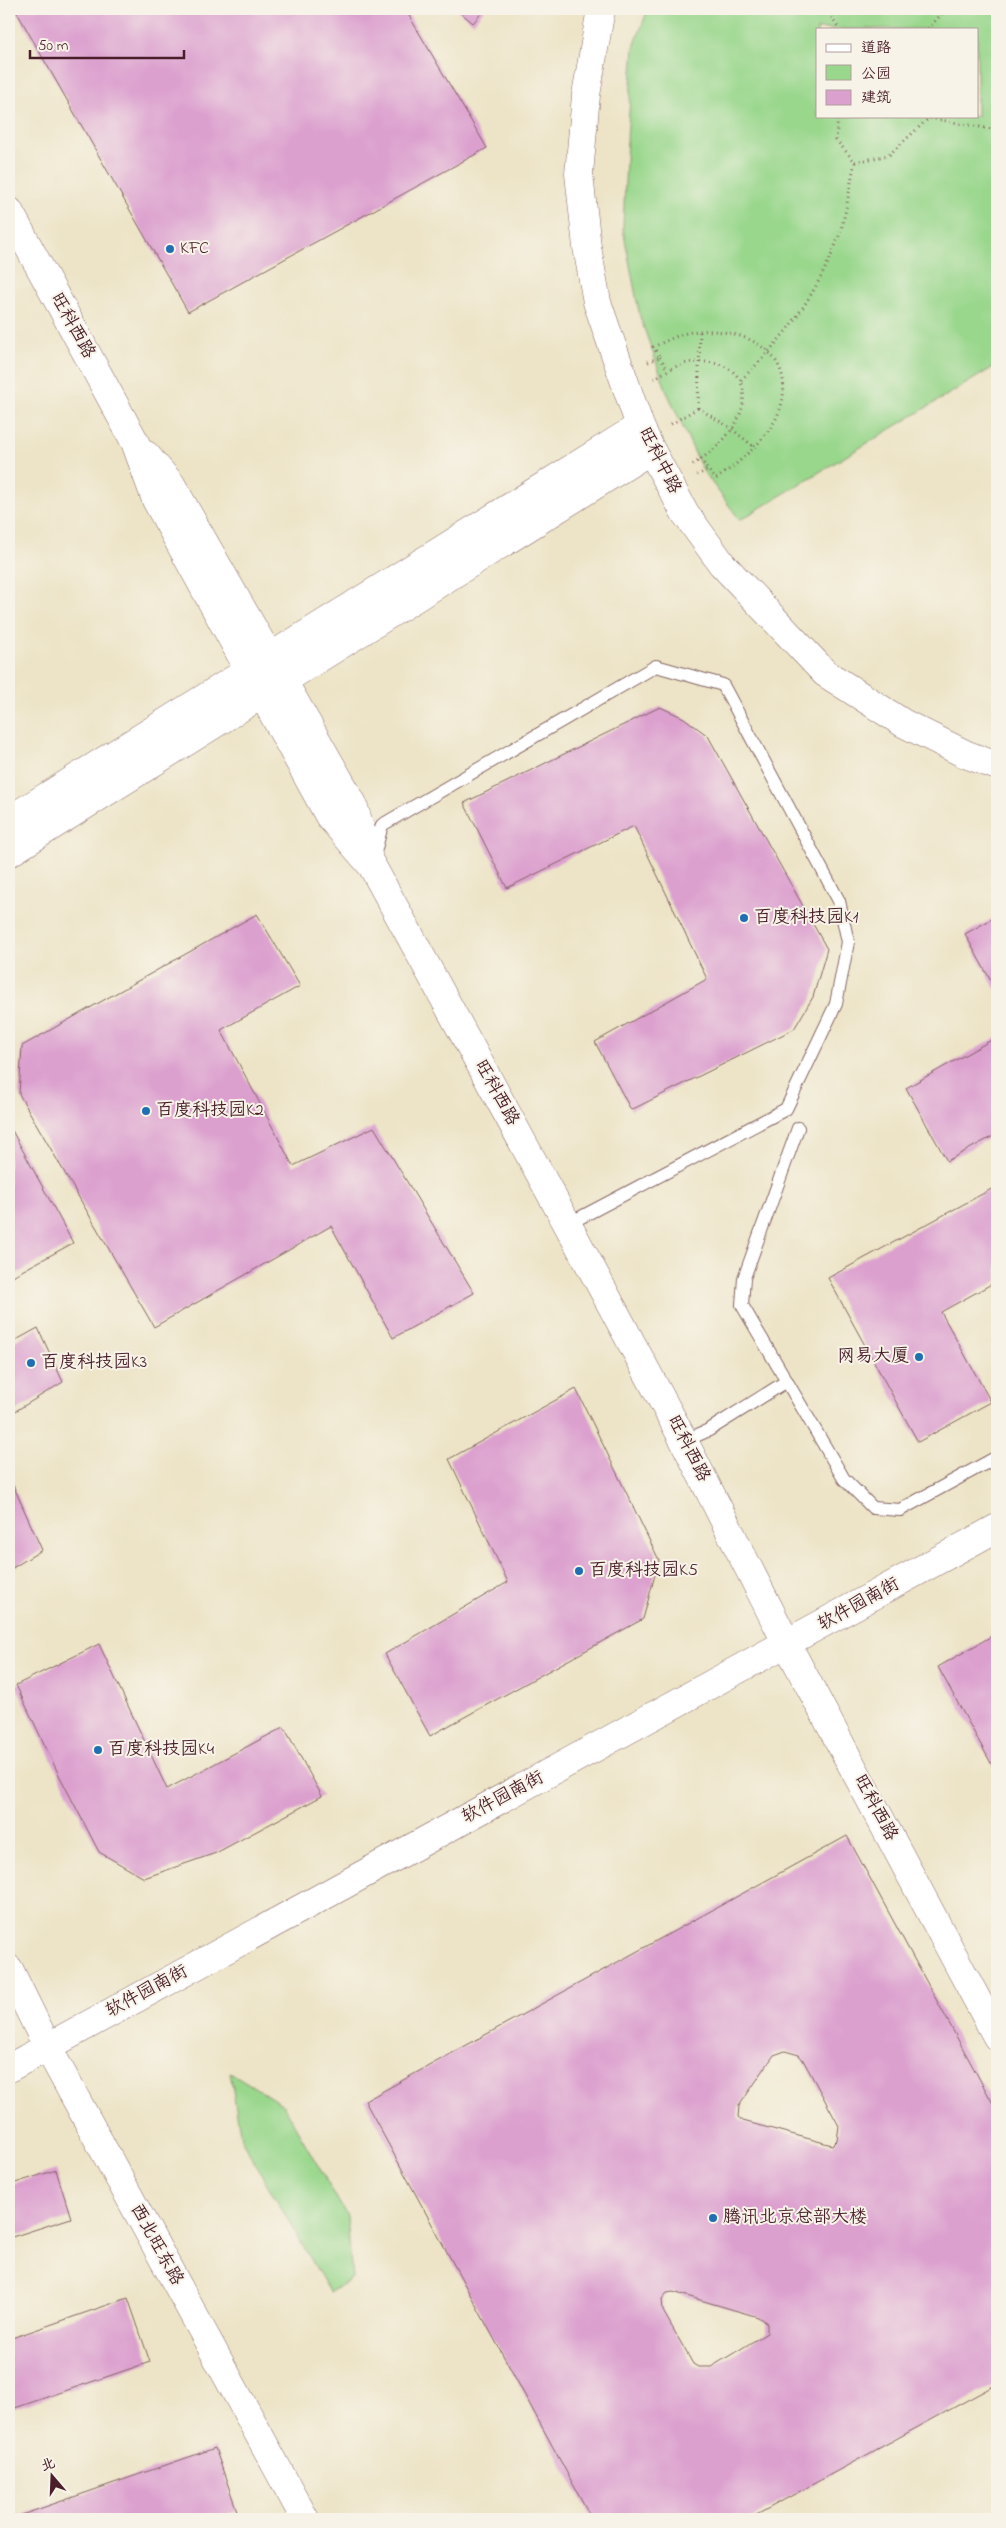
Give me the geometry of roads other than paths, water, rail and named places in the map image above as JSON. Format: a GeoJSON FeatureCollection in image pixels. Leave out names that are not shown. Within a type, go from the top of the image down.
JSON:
{"type":"FeatureCollection","features":[{"type":"Feature","properties":{"kind":"street","name":"旺科中路"},"geometry":{"type":"LineString","coordinates":[[601,9],[586,95],[579,174],[587,248],[597,302],[646,438],[686,513],[722,564],[825,673],[904,723],[965,754],[997,766]]}},
{"type":"Feature","properties":{"kind":"street","name":"旺科西路"},"geometry":{"type":"LineString","coordinates":[[9,211],[136,442],[171,484],[272,686],[353,804],[372,866],[568,1224],[684,1441],[787,1644],[997,2036]]}},
{"type":"Feature","properties":{"kind":"street"},"geometry":{"type":"LineString","coordinates":[[9,820],[259,663],[646,438]]}},
{"type":"Feature","properties":{"kind":"street"},"geometry":{"type":"LineString","coordinates":[[9,853],[272,686],[646,438]]}},
{"type":"Feature","properties":{"kind":"street","name":"软件园南街"},"geometry":{"type":"LineString","coordinates":[[9,2068],[997,1528]]}},
{"type":"Feature","properties":{"kind":"street","name":"西北旺东路"},"geometry":{"type":"LineString","coordinates":[[9,1969],[47,2046],[305,2519]]}},
{"type":"Feature","properties":{"kind":"lane"},"geometry":{"type":"LineString","coordinates":[[372,866],[382,825],[656,666],[723,685],[839,901],[848,942],[836,1004],[786,1109],[568,1224]]}},
{"type":"Feature","properties":{"kind":"lane"},"geometry":{"type":"LineString","coordinates":[[798,1128],[744,1278],[742,1305],[844,1479],[873,1508],[900,1510],[997,1457]]}},
{"type":"Feature","properties":{"kind":"lane"},"geometry":{"type":"LineString","coordinates":[[684,1441],[709,1430],[787,1381]]}},
{"type":"Feature","properties":{"kind":"place","name":"KFC"},"geometry":{"type":"Point","coordinates":[170,249]}},
{"type":"Feature","properties":{"kind":"place","name":"百度科技园K1"},"geometry":{"type":"Point","coordinates":[744,918]}},
{"type":"Feature","properties":{"kind":"place","name":"百度科技园K2"},"geometry":{"type":"Point","coordinates":[146,1111]}},
{"type":"Feature","properties":{"kind":"place","name":"网易大厦"},"geometry":{"type":"Point","coordinates":[919,1357]}},
{"type":"Feature","properties":{"kind":"place","name":"百度科技园K3"},"geometry":{"type":"Point","coordinates":[31,1363]}},
{"type":"Feature","properties":{"kind":"place","name":"百度科技园K5"},"geometry":{"type":"Point","coordinates":[579,1571]}},
{"type":"Feature","properties":{"kind":"place","name":"百度科技园K4"},"geometry":{"type":"Point","coordinates":[98,1750]}},
{"type":"Feature","properties":{"kind":"place","name":"腾讯北京总部大楼"},"geometry":{"type":"Point","coordinates":[713,2218]}}]}
